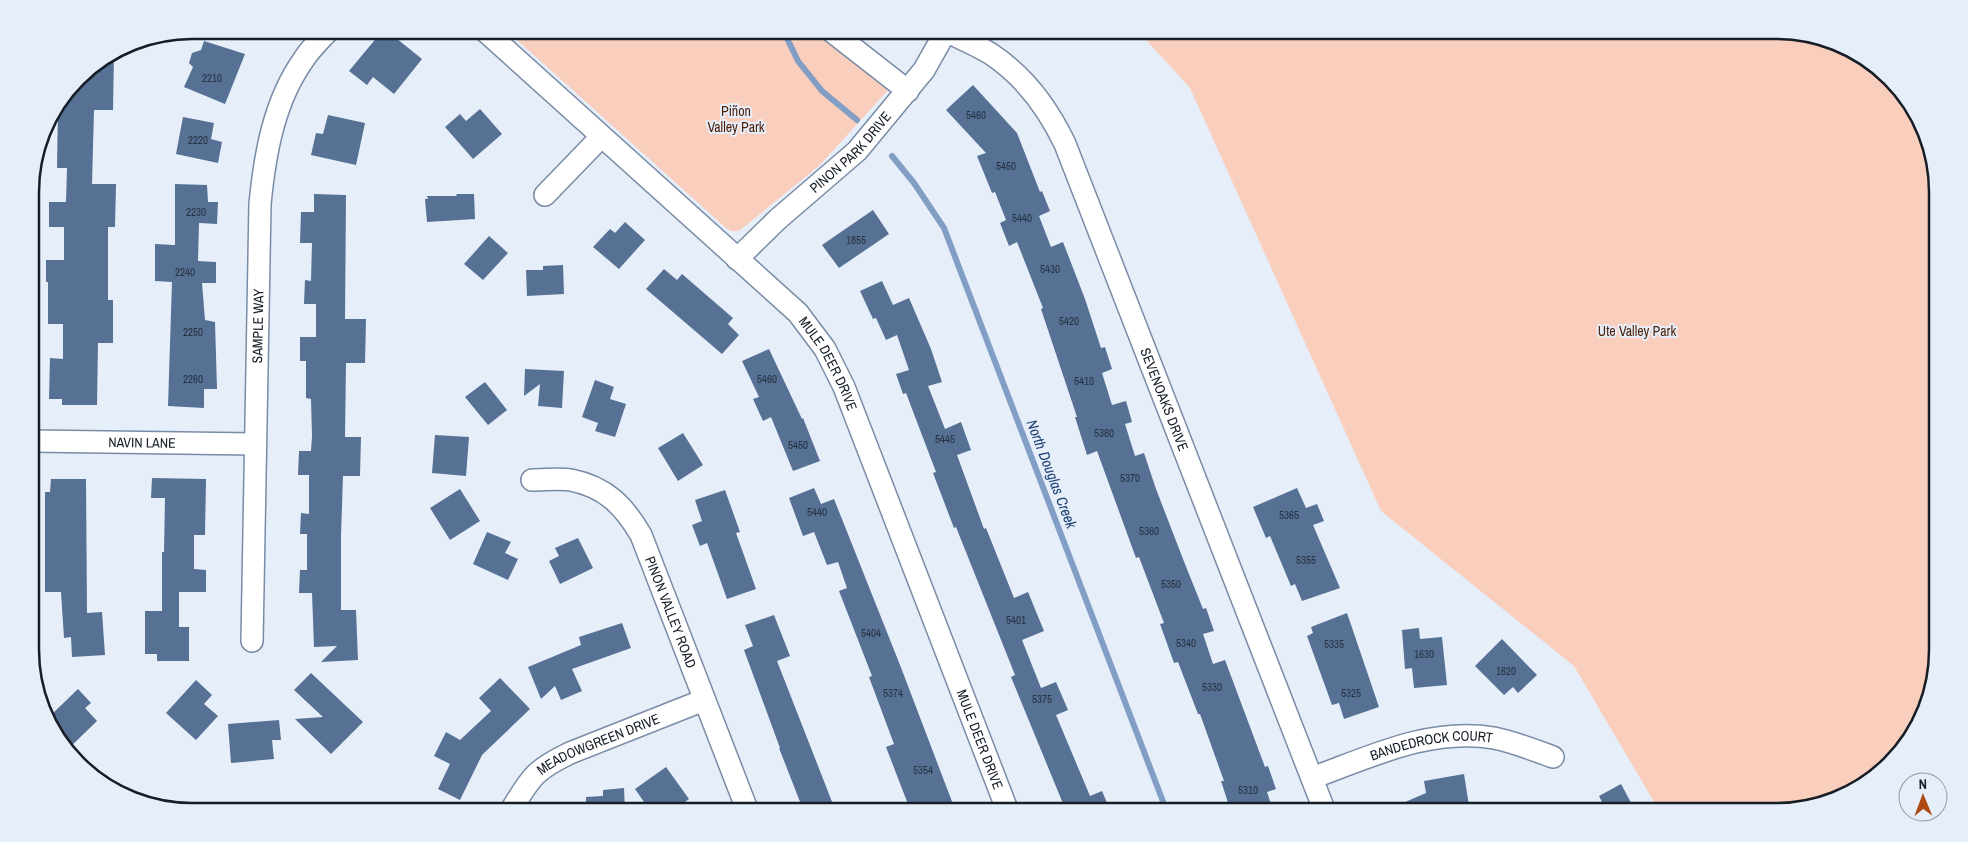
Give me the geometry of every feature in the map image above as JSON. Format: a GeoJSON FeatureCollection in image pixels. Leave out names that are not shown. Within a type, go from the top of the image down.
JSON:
{"type":"FeatureCollection","features":[{"type":"Feature","properties":{"kind":"street","name":"SAMPLE WAY"},"geometry":{"type":"LineString","coordinates":[[252,641],[254,444],[260,204],[264,166],[270,134],[289,82],[304,58],[321,39]]}},
{"type":"Feature","properties":{"kind":"street","name":"MULE DEER DRIVE"},"geometry":{"type":"LineString","coordinates":[[494,39],[798,313],[825,349],[834,366],[1004,803]]}},
{"type":"Feature","properties":{"kind":"street"},"geometry":{"type":"LineString","coordinates":[[841,39],[908,92]]}},
{"type":"Feature","properties":{"kind":"street","name":"PINON PARK DRIVE"},"geometry":{"type":"LineString","coordinates":[[737,259],[778,219],[857,151],[908,92],[924,70],[941,39]]}},
{"type":"Feature","properties":{"kind":"street","name":"SEVENOAKS DRIVE"},"geometry":{"type":"LineString","coordinates":[[961,39],[990,54],[1008,67],[1043,105],[1055,123],[1322,803]]}},
{"type":"Feature","properties":{"kind":"street"},"geometry":{"type":"LineString","coordinates":[[545,195],[601,137]]}},
{"type":"Feature","properties":{"kind":"street","name":"NAVIN LANE"},"geometry":{"type":"LineString","coordinates":[[39,441],[254,444]]}},
{"type":"Feature","properties":{"kind":"street","name":"PINON VALLEY ROAD"},"geometry":{"type":"LineString","coordinates":[[532,480],[570,480],[593,487],[614,498],[630,516],[641,535],[744,803]]}},
{"type":"Feature","properties":{"kind":"street","name":"MEADOWGREEN DRIVE"},"geometry":{"type":"LineString","coordinates":[[516,803],[533,775],[549,763],[570,752],[704,700]]}},
{"type":"Feature","properties":{"kind":"street","name":"BANDEDROCK COURT"},"geometry":{"type":"LineString","coordinates":[[1312,778],[1407,743],[1448,737],[1494,738],[1553,757]]}},
{"type":"Feature","properties":{"kind":"green space","name":"Piñon Valley Park"},"geometry":{"type":"Polygon","coordinates":[[[516,39],[828,39],[888,90],[820,165],[739,231],[731,231],[516,39]]]}},
{"type":"Feature","properties":{"kind":"green space","name":"Ute Valley Park"},"geometry":{"type":"Polygon","coordinates":[[[1145,39],[1786,39],[1835,50],[1869,70],[1884,84],[1898,99],[1918,133],[1928,172],[1929,192],[1929,660],[1918,709],[1891,751],[1877,765],[1844,787],[1806,800],[1786,803],[1655,803],[1574,666],[1381,511],[1190,88],[1145,39]]]}},
{"type":"Feature","properties":{"kind":"building"},"geometry":{"type":"Polygon","coordinates":[[[376,39],[397,39],[422,59],[394,94],[373,77],[367,85],[349,71],[376,39]]]}},
{"type":"Feature","properties":{"kind":"building"},"geometry":{"type":"Polygon","coordinates":[[[204,41],[245,54],[225,104],[184,87],[193,67],[189,63],[192,53],[201,50],[204,41]]]}},
{"type":"Feature","properties":{"kind":"building"},"geometry":{"type":"Polygon","coordinates":[[[114,60],[113,110],[94,110],[92,184],[116,184],[115,227],[108,227],[108,300],[113,300],[113,343],[98,343],[97,405],[62,405],[62,399],[49,399],[50,358],[63,359],[63,324],[48,324],[48,282],[46,282],[46,260],[64,260],[64,227],[49,227],[49,202],[66,202],[67,168],[57,168],[58,119],[77,91],[91,77],[114,60]]]}},
{"type":"Feature","properties":{"kind":"building"},"geometry":{"type":"Polygon","coordinates":[[[973,85],[1017,133],[1040,192],[1042,191],[1050,211],[1039,216],[1051,247],[1063,242],[1101,348],[1105,347],[1112,369],[1102,373],[1112,405],[1126,401],[1132,422],[1125,424],[1135,456],[1144,453],[1156,489],[1203,609],[1206,608],[1214,631],[1203,634],[1213,664],[1225,660],[1265,767],[1268,766],[1276,789],[1267,792],[1271,803],[1228,803],[1221,781],[1224,781],[1200,714],[1198,714],[1178,662],[1174,663],[1160,624],[1164,623],[1139,557],[1136,558],[1097,451],[1087,455],[1075,417],[1077,417],[1041,309],[1043,308],[1017,242],[1009,246],[1000,223],[1006,220],[995,192],[992,193],[977,156],[986,153],[946,110],[973,85]]]}},
{"type":"Feature","properties":{"kind":"building"},"geometry":{"type":"Polygon","coordinates":[[[480,109],[502,134],[473,159],[445,127],[460,114],[466,121],[480,109]]]}},
{"type":"Feature","properties":{"kind":"building"},"geometry":{"type":"Polygon","coordinates":[[[328,115],[365,123],[356,165],[311,155],[316,133],[323,134],[328,115]]]}},
{"type":"Feature","properties":{"kind":"building"},"geometry":{"type":"Polygon","coordinates":[[[183,117],[214,123],[211,139],[222,142],[218,163],[176,154],[183,117]]]}},
{"type":"Feature","properties":{"kind":"building"},"geometry":{"type":"Polygon","coordinates":[[[175,184],[207,185],[208,202],[218,202],[217,224],[199,223],[198,261],[216,262],[216,283],[202,283],[205,320],[215,322],[217,389],[204,389],[204,408],[168,406],[172,282],[155,281],[155,244],[175,245],[175,184]]]}},
{"type":"Feature","properties":{"kind":"building"},"geometry":{"type":"Polygon","coordinates":[[[314,194],[346,195],[345,319],[366,319],[365,363],[346,363],[345,437],[361,437],[360,476],[343,476],[341,535],[341,610],[356,610],[358,660],[321,662],[337,646],[314,647],[312,593],[299,593],[300,570],[307,570],[307,534],[300,534],[301,513],[309,514],[309,475],[298,475],[299,451],[311,451],[312,436],[311,399],[306,398],[306,361],[300,361],[300,337],[316,337],[316,304],[304,304],[305,280],[311,281],[312,243],[300,243],[301,212],[314,212],[314,194]]]}},
{"type":"Feature","properties":{"kind":"building"},"geometry":{"type":"Polygon","coordinates":[[[457,194],[474,194],[475,219],[427,222],[425,199],[428,199],[427,196],[456,196],[457,194]]]}},
{"type":"Feature","properties":{"kind":"building"},"geometry":{"type":"Polygon","coordinates":[[[873,210],[889,234],[839,268],[822,245],[873,210]]]}},
{"type":"Feature","properties":{"kind":"building"},"geometry":{"type":"Polygon","coordinates":[[[625,222],[645,240],[619,269],[593,247],[610,229],[615,233],[625,222]]]}},
{"type":"Feature","properties":{"kind":"building"},"geometry":{"type":"Polygon","coordinates":[[[489,236],[508,253],[483,280],[464,264],[489,236]]]}},
{"type":"Feature","properties":{"kind":"building"},"geometry":{"type":"Polygon","coordinates":[[[563,265],[564,294],[527,296],[526,270],[543,270],[543,266],[563,265]]]}},
{"type":"Feature","properties":{"kind":"building"},"geometry":{"type":"Polygon","coordinates":[[[664,269],[677,280],[682,274],[733,318],[728,324],[739,335],[722,354],[646,289],[664,269]]]}},
{"type":"Feature","properties":{"kind":"building"},"geometry":{"type":"Polygon","coordinates":[[[882,281],[893,305],[909,298],[931,349],[942,382],[928,386],[945,429],[961,422],[971,450],[957,455],[984,529],[986,528],[1014,598],[1028,592],[1044,631],[1022,640],[1041,688],[1056,682],[1068,710],[1056,715],[1090,796],[1102,791],[1107,803],[1063,803],[1011,677],[1015,675],[956,527],[954,528],[933,473],[936,472],[906,393],[903,394],[896,374],[909,370],[897,335],[886,340],[876,318],[873,319],[860,291],[882,281]]]}},
{"type":"Feature","properties":{"kind":"building"},"geometry":{"type":"Polygon","coordinates":[[[769,349],[803,418],[820,461],[793,471],[771,417],[763,421],[753,399],[759,397],[742,361],[769,349]]]}},
{"type":"Feature","properties":{"kind":"building"},"geometry":{"type":"Polygon","coordinates":[[[525,369],[564,371],[562,408],[538,406],[540,384],[524,396],[525,369]]]}},
{"type":"Feature","properties":{"kind":"building"},"geometry":{"type":"Polygon","coordinates":[[[595,380],[614,387],[610,399],[626,404],[615,437],[595,431],[598,423],[582,417],[595,380]]]}},
{"type":"Feature","properties":{"kind":"building"},"geometry":{"type":"Polygon","coordinates":[[[485,382],[507,410],[488,425],[465,397],[485,382]]]}},
{"type":"Feature","properties":{"kind":"building"},"geometry":{"type":"Polygon","coordinates":[[[683,433],[703,465],[678,481],[658,448],[683,433]]]}},
{"type":"Feature","properties":{"kind":"building"},"geometry":{"type":"Polygon","coordinates":[[[435,435],[469,437],[466,476],[432,473],[435,435]]]}},
{"type":"Feature","properties":{"kind":"building"},"geometry":{"type":"Polygon","coordinates":[[[152,478],[206,479],[205,535],[194,535],[194,569],[206,570],[206,592],[179,592],[179,627],[189,627],[189,661],[157,661],[157,654],[145,654],[145,611],[162,611],[162,552],[164,552],[165,498],[151,498],[152,478]]]}},
{"type":"Feature","properties":{"kind":"building"},"geometry":{"type":"Polygon","coordinates":[[[51,479],[86,479],[87,613],[102,612],[105,655],[72,657],[71,637],[64,638],[61,592],[45,592],[45,492],[50,492],[51,479]]]}},
{"type":"Feature","properties":{"kind":"building"},"geometry":{"type":"Polygon","coordinates":[[[814,488],[821,504],[834,499],[953,803],[908,803],[886,747],[894,744],[869,677],[872,676],[839,591],[847,588],[838,562],[827,565],[814,532],[803,536],[789,498],[814,488]]]}},
{"type":"Feature","properties":{"kind":"building"},"geometry":{"type":"Polygon","coordinates":[[[1297,488],[1306,508],[1317,504],[1324,521],[1313,525],[1340,588],[1302,601],[1295,584],[1291,586],[1270,536],[1266,538],[1253,507],[1297,488]]]}},
{"type":"Feature","properties":{"kind":"building"},"geometry":{"type":"Polygon","coordinates":[[[460,489],[480,521],[450,540],[430,508],[460,489]]]}},
{"type":"Feature","properties":{"kind":"building"},"geometry":{"type":"Polygon","coordinates":[[[725,490],[740,532],[736,533],[756,589],[727,599],[707,543],[700,546],[692,525],[702,521],[695,500],[725,490]]]}},
{"type":"Feature","properties":{"kind":"building"},"geometry":{"type":"Polygon","coordinates":[[[487,532],[511,542],[505,553],[518,559],[508,580],[473,564],[487,532]]]}},
{"type":"Feature","properties":{"kind":"building"},"geometry":{"type":"Polygon","coordinates":[[[578,538],[593,568],[560,584],[549,561],[559,556],[555,548],[578,538]]]}},
{"type":"Feature","properties":{"kind":"building"},"geometry":{"type":"Polygon","coordinates":[[[1347,613],[1379,707],[1344,719],[1339,703],[1332,705],[1307,636],[1313,633],[1311,627],[1347,613]]]}},
{"type":"Feature","properties":{"kind":"building"},"geometry":{"type":"Polygon","coordinates":[[[774,615],[790,656],[777,661],[832,803],[800,803],[744,650],[753,646],[745,625],[774,615]]]}},
{"type":"Feature","properties":{"kind":"building"},"geometry":{"type":"Polygon","coordinates":[[[622,623],[631,648],[572,669],[582,691],[561,700],[555,686],[541,699],[528,667],[581,645],[579,637],[622,623]]]}},
{"type":"Feature","properties":{"kind":"building"},"geometry":{"type":"Polygon","coordinates":[[[1419,628],[1420,639],[1442,637],[1447,685],[1414,688],[1412,668],[1405,669],[1402,630],[1419,628]]]}},
{"type":"Feature","properties":{"kind":"building"},"geometry":{"type":"Polygon","coordinates":[[[1502,639],[1537,675],[1518,693],[1513,687],[1504,695],[1475,666],[1502,639]]]}},
{"type":"Feature","properties":{"kind":"building"},"geometry":{"type":"Polygon","coordinates":[[[311,673],[363,722],[331,754],[295,719],[323,717],[294,690],[311,673]]]}},
{"type":"Feature","properties":{"kind":"building"},"geometry":{"type":"Polygon","coordinates":[[[500,678],[530,709],[482,755],[460,800],[438,789],[450,764],[434,756],[446,732],[460,740],[491,711],[479,698],[500,678]]]}},
{"type":"Feature","properties":{"kind":"building"},"geometry":{"type":"Polygon","coordinates":[[[196,680],[212,695],[204,704],[218,716],[196,740],[166,713],[196,680]]]}},
{"type":"Feature","properties":{"kind":"building"},"geometry":{"type":"Polygon","coordinates":[[[78,689],[91,703],[85,708],[97,721],[72,745],[52,714],[78,689]]]}},
{"type":"Feature","properties":{"kind":"building"},"geometry":{"type":"Polygon","coordinates":[[[279,720],[281,740],[272,740],[274,759],[231,763],[228,724],[279,720]]]}},
{"type":"Feature","properties":{"kind":"building"},"geometry":{"type":"Polygon","coordinates":[[[666,767],[689,799],[686,803],[645,803],[635,789],[666,767]]]}},
{"type":"Feature","properties":{"kind":"building"},"geometry":{"type":"Polygon","coordinates":[[[1464,774],[1469,803],[1403,803],[1426,793],[1424,781],[1464,774]]]}},
{"type":"Feature","properties":{"kind":"building"},"geometry":{"type":"Polygon","coordinates":[[[1621,784],[1631,803],[1602,803],[1599,796],[1621,784]]]}},
{"type":"Feature","properties":{"kind":"building"},"geometry":{"type":"Polygon","coordinates":[[[624,788],[625,803],[586,803],[586,797],[603,796],[603,790],[624,788]]]}},
{"type":"Feature","properties":{"kind":"waterway","name":"North Douglas Creek"},"geometry":{"type":"LineString","coordinates":[[787,39],[798,61],[822,91],[857,120]]}},
{"type":"Feature","properties":{"kind":"waterway","name":"North Douglas Creek"},"geometry":{"type":"LineString","coordinates":[[892,156],[914,183],[944,228],[1164,803]]}}]}
